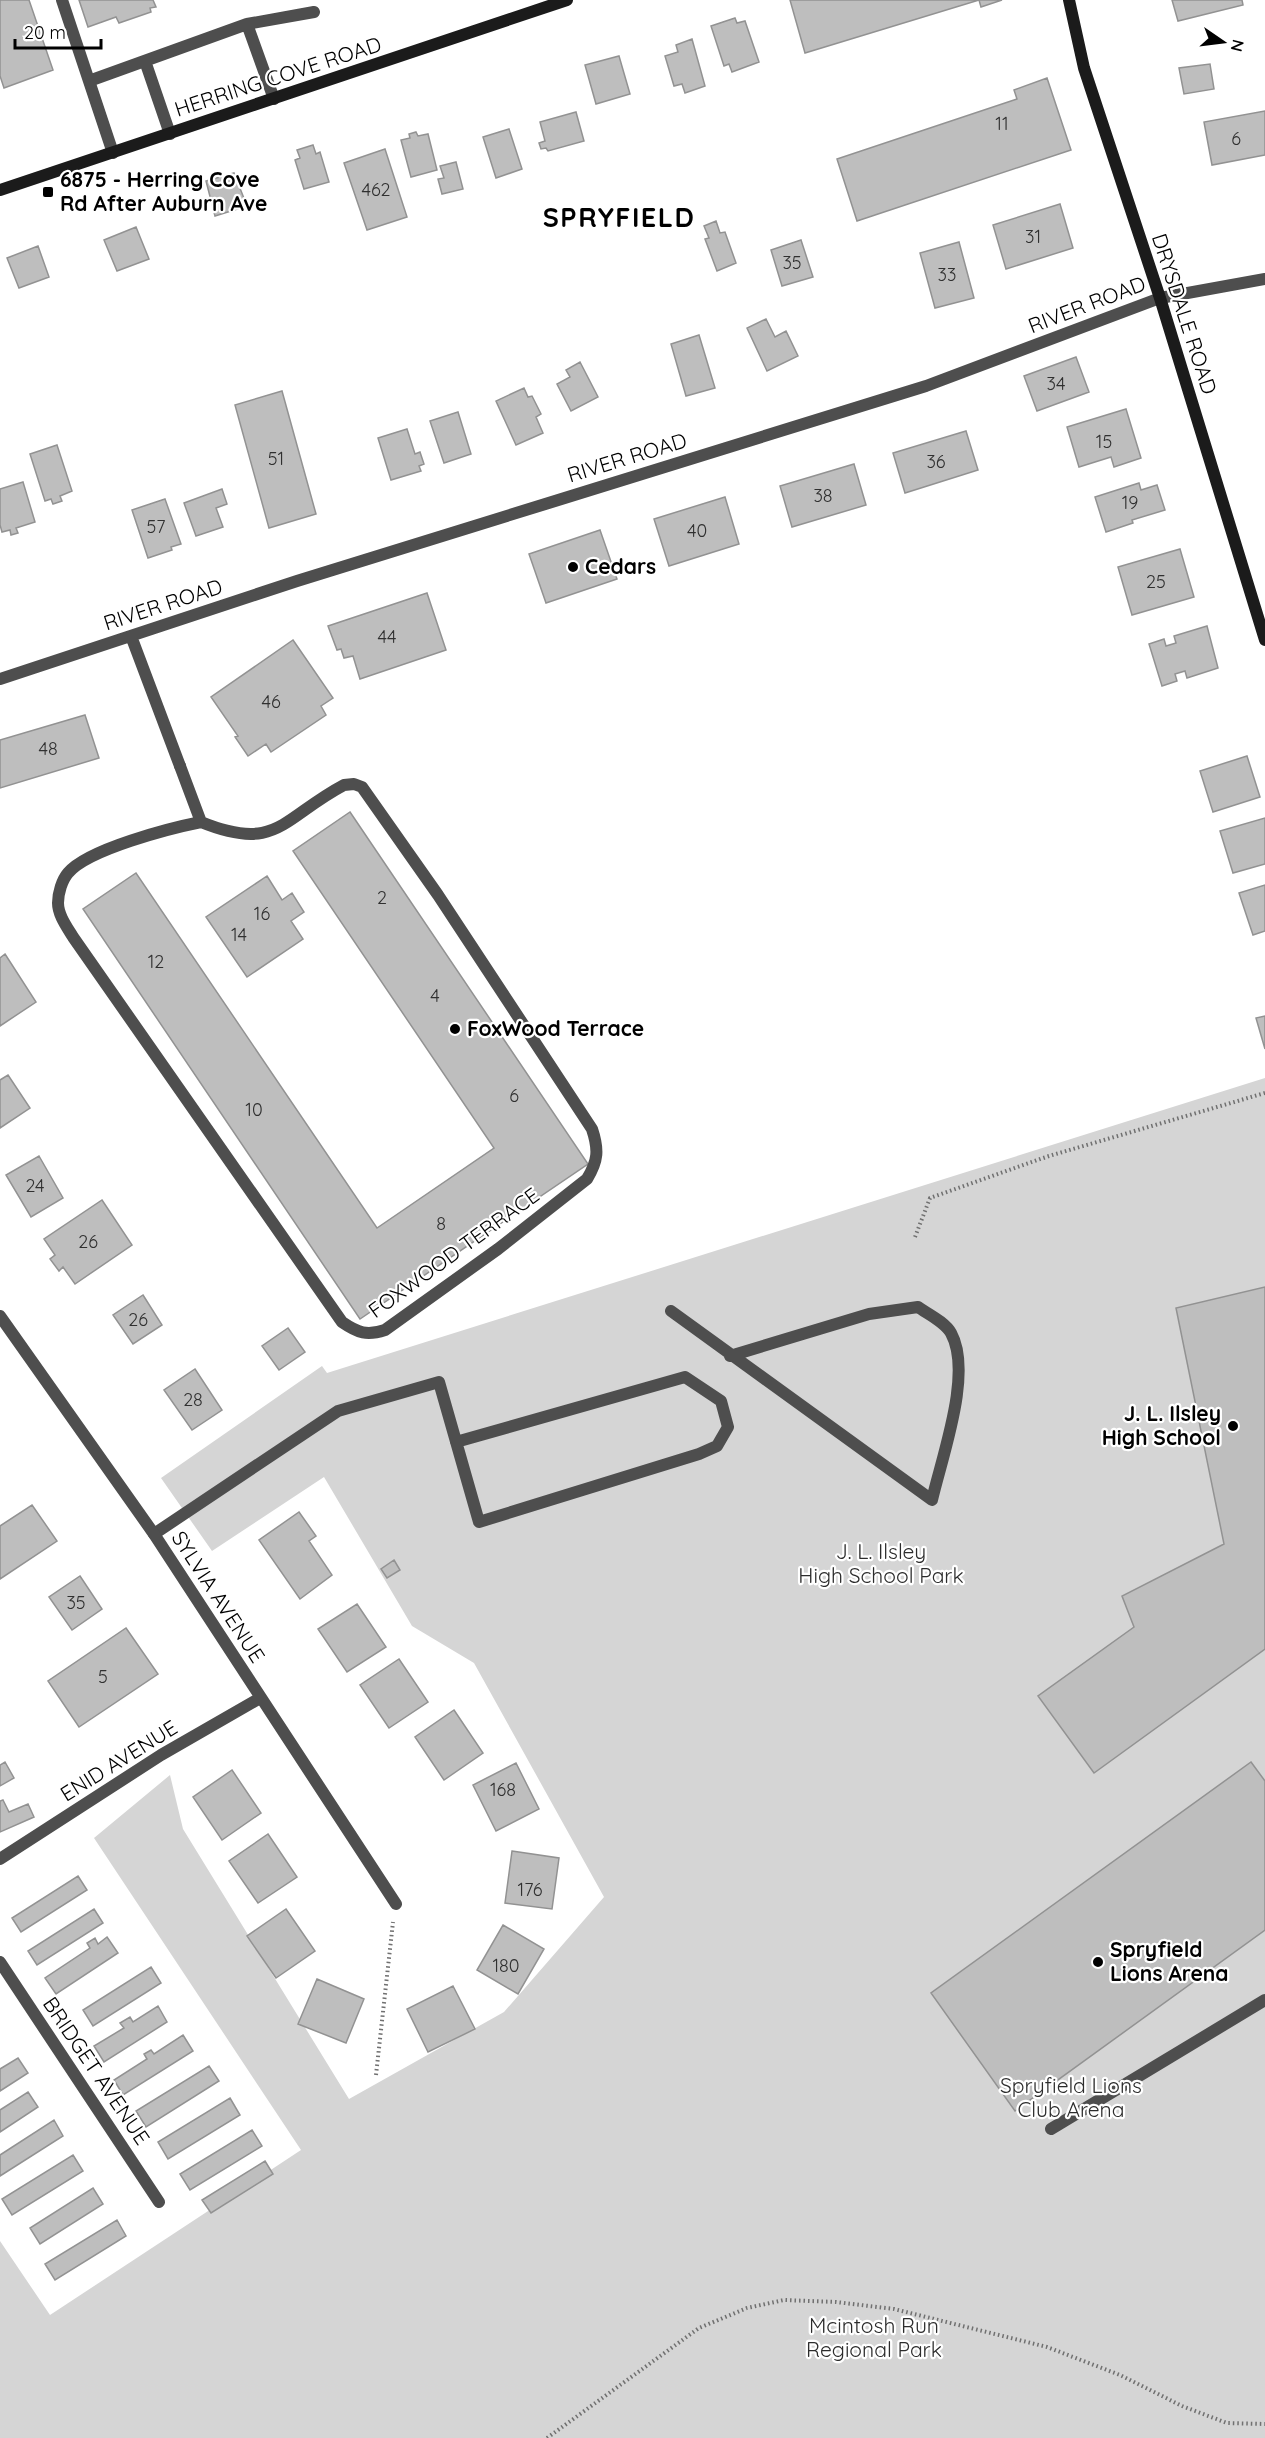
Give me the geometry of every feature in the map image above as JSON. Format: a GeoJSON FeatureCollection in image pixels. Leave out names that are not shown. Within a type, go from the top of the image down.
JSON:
{"type":"FeatureCollection","features":[{"type":"Feature","properties":{"kind":"street"},"geometry":{"type":"LineString","coordinates":[[62,0],[113,153]]}},
{"type":"Feature","properties":{"kind":"street","name":"HERRING COVE ROAD"},"geometry":{"type":"LineString","coordinates":[[0,190],[567,0]]}},
{"type":"Feature","properties":{"kind":"street","name":"DRYSDALE ROAD"},"geometry":{"type":"LineString","coordinates":[[1069,0],[1084,68],[1160,298],[1265,640]]}},
{"type":"Feature","properties":{"kind":"street"},"geometry":{"type":"LineString","coordinates":[[89,81],[247,24],[314,12]]}},
{"type":"Feature","properties":{"kind":"street"},"geometry":{"type":"LineString","coordinates":[[247,24],[274,99]]}},
{"type":"Feature","properties":{"kind":"street"},"geometry":{"type":"LineString","coordinates":[[145,61],[170,134]]}},
{"type":"Feature","properties":{"kind":"street","name":"RIVER ROAD"},"geometry":{"type":"LineString","coordinates":[[0,679],[308,578],[926,386],[1160,298],[1265,279]]}},
{"type":"Feature","properties":{"kind":"street"},"geometry":{"type":"LineString","coordinates":[[131,636],[201,822]]}},
{"type":"Feature","properties":{"kind":"street","name":"FOXWOOD TERRACE"},"geometry":{"type":"LineString","coordinates":[[354,784],[362,788],[438,895],[591,1130],[597,1145],[598,1155],[587,1179],[498,1249],[385,1330],[371,1335],[362,1333],[342,1322],[73,937],[61,915],[58,903],[62,882],[69,871],[84,861],[161,831],[201,822],[242,835],[267,833],[344,785],[354,784]]}},
{"type":"Feature","properties":{"kind":"street"},"geometry":{"type":"LineString","coordinates":[[671,1311],[730,1356],[932,1500],[956,1396],[958,1350],[950,1330],[918,1307],[869,1314],[730,1356]]}},
{"type":"Feature","properties":{"kind":"street","name":"SYLVIA AVENUE"},"geometry":{"type":"LineString","coordinates":[[0,1316],[154,1534],[396,1904]]}},
{"type":"Feature","properties":{"kind":"street"},"geometry":{"type":"LineString","coordinates":[[154,1534],[338,1410],[439,1382],[456,1442],[479,1522],[699,1454],[717,1446],[728,1427],[721,1401],[685,1377],[456,1442]]}},
{"type":"Feature","properties":{"kind":"street","name":"ENID AVENUE"},"geometry":{"type":"LineString","coordinates":[[0,1859],[161,1755],[260,1698]]}},
{"type":"Feature","properties":{"kind":"street","name":"BRIDGET AVENUE"},"geometry":{"type":"LineString","coordinates":[[0,1962],[159,2202]]}},
{"type":"Feature","properties":{"kind":"street"},"geometry":{"type":"LineString","coordinates":[[1051,2129],[1265,2000]]}},
{"type":"Feature","properties":{"kind":"path"},"geometry":{"type":"LineString","coordinates":[[915,1237],[930,1198],[1049,1156],[1265,1093]]}},
{"type":"Feature","properties":{"kind":"path"},"geometry":{"type":"LineString","coordinates":[[376,2075],[396,1904]]}},
{"type":"Feature","properties":{"kind":"path"},"geometry":{"type":"LineString","coordinates":[[547,2438],[699,2328],[747,2308],[784,2300],[894,2308],[1047,2347],[1120,2375],[1182,2406],[1227,2423],[1265,2424]]}},
{"type":"Feature","properties":{"kind":"green space"},"geometry":{"type":"Polygon","coordinates":[[[1265,1078],[1265,2438],[0,2438],[0,2241],[50,2315],[301,2150],[94,1838],[170,1775],[183,1829],[349,2099],[504,2012],[604,1897],[474,1663],[412,1626],[324,1477],[212,1551],[161,1478],[322,1366],[327,1373],[1265,1078]]]}},
{"type":"Feature","properties":{"kind":"building"},"geometry":{"type":"Polygon","coordinates":[[[0,0],[29,0],[53,70],[4,88],[0,76],[0,0]]]}},
{"type":"Feature","properties":{"kind":"building"},"geometry":{"type":"Polygon","coordinates":[[[79,0],[153,0],[156,7],[150,8],[151,12],[119,23],[116,17],[88,27],[79,0]]]}},
{"type":"Feature","properties":{"kind":"building"},"geometry":{"type":"Polygon","coordinates":[[[790,0],[979,0],[805,53],[790,0]]]}},
{"type":"Feature","properties":{"kind":"building"},"geometry":{"type":"Polygon","coordinates":[[[979,0],[1002,0],[981,7],[979,0]]]}},
{"type":"Feature","properties":{"kind":"building"},"geometry":{"type":"Polygon","coordinates":[[[1172,0],[1242,0],[1243,5],[1178,21],[1172,0]]]}},
{"type":"Feature","properties":{"kind":"building"},"geometry":{"type":"Polygon","coordinates":[[[735,18],[737,23],[745,21],[759,62],[732,72],[729,64],[724,66],[711,26],[735,18]]]}},
{"type":"Feature","properties":{"kind":"building"},"geometry":{"type":"Polygon","coordinates":[[[692,39],[705,86],[685,93],[682,84],[674,86],[665,56],[678,52],[676,45],[692,39]]]}},
{"type":"Feature","properties":{"kind":"building"},"geometry":{"type":"Polygon","coordinates":[[[619,56],[630,94],[596,104],[585,65],[619,56]]]}},
{"type":"Feature","properties":{"kind":"building"},"geometry":{"type":"Polygon","coordinates":[[[1210,64],[1214,89],[1184,94],[1179,68],[1210,64]]]}},
{"type":"Feature","properties":{"kind":"building"},"geometry":{"type":"Polygon","coordinates":[[[1047,78],[1071,150],[857,221],[837,159],[1017,99],[1014,90],[1047,78]]]}},
{"type":"Feature","properties":{"kind":"building"},"geometry":{"type":"Polygon","coordinates":[[[1265,111],[1265,155],[1212,165],[1204,122],[1265,111]]]}},
{"type":"Feature","properties":{"kind":"building"},"geometry":{"type":"Polygon","coordinates":[[[576,112],[584,141],[548,151],[546,148],[541,149],[539,143],[545,141],[540,122],[576,112]]]}},
{"type":"Feature","properties":{"kind":"building"},"geometry":{"type":"Polygon","coordinates":[[[509,129],[522,169],[496,178],[483,137],[509,129]]]}},
{"type":"Feature","properties":{"kind":"building"},"geometry":{"type":"Polygon","coordinates":[[[416,132],[418,136],[428,134],[437,170],[411,177],[401,140],[410,138],[409,134],[416,132]]]}},
{"type":"Feature","properties":{"kind":"building"},"geometry":{"type":"Polygon","coordinates":[[[313,145],[316,154],[320,152],[329,182],[304,189],[295,160],[300,158],[297,150],[313,145]]]}},
{"type":"Feature","properties":{"kind":"building"},"geometry":{"type":"Polygon","coordinates":[[[385,149],[407,217],[367,230],[344,163],[385,149]]]}},
{"type":"Feature","properties":{"kind":"building"},"geometry":{"type":"Polygon","coordinates":[[[456,162],[463,189],[442,194],[438,179],[444,178],[440,166],[456,162]]]}},
{"type":"Feature","properties":{"kind":"building"},"geometry":{"type":"Polygon","coordinates":[[[234,173],[247,206],[215,216],[206,181],[234,173]]]}},
{"type":"Feature","properties":{"kind":"building"},"geometry":{"type":"Polygon","coordinates":[[[1060,204],[1073,248],[1006,269],[993,225],[1060,204]]]}},
{"type":"Feature","properties":{"kind":"building"},"geometry":{"type":"Polygon","coordinates":[[[716,221],[720,233],[725,232],[736,263],[717,271],[705,239],[709,238],[704,226],[716,221]]]}},
{"type":"Feature","properties":{"kind":"building"},"geometry":{"type":"Polygon","coordinates":[[[136,227],[149,259],[117,271],[104,240],[136,227]]]}},
{"type":"Feature","properties":{"kind":"building"},"geometry":{"type":"Polygon","coordinates":[[[801,240],[813,277],[782,286],[771,250],[801,240]]]}},
{"type":"Feature","properties":{"kind":"building"},"geometry":{"type":"Polygon","coordinates":[[[959,242],[974,298],[935,308],[920,253],[959,242]]]}},
{"type":"Feature","properties":{"kind":"building"},"geometry":{"type":"Polygon","coordinates":[[[38,246],[49,277],[19,288],[7,258],[38,246]]]}},
{"type":"Feature","properties":{"kind":"building"},"geometry":{"type":"Polygon","coordinates":[[[766,319],[775,337],[786,331],[798,356],[767,371],[747,328],[766,319]]]}},
{"type":"Feature","properties":{"kind":"building"},"geometry":{"type":"Polygon","coordinates":[[[699,335],[715,388],[686,396],[671,344],[699,335]]]}},
{"type":"Feature","properties":{"kind":"building"},"geometry":{"type":"Polygon","coordinates":[[[1076,357],[1089,392],[1037,411],[1024,376],[1076,357]]]}},
{"type":"Feature","properties":{"kind":"building"},"geometry":{"type":"Polygon","coordinates":[[[580,362],[598,397],[571,411],[557,384],[570,377],[566,370],[580,362]]]}},
{"type":"Feature","properties":{"kind":"building"},"geometry":{"type":"Polygon","coordinates":[[[524,388],[528,397],[532,396],[541,414],[536,417],[543,433],[516,445],[496,401],[524,388]]]}},
{"type":"Feature","properties":{"kind":"building"},"geometry":{"type":"Polygon","coordinates":[[[282,391],[316,514],[269,528],[235,405],[282,391]]]}},
{"type":"Feature","properties":{"kind":"building"},"geometry":{"type":"Polygon","coordinates":[[[1126,409],[1141,458],[1114,467],[1111,457],[1079,467],[1067,427],[1126,409]]]}},
{"type":"Feature","properties":{"kind":"building"},"geometry":{"type":"Polygon","coordinates":[[[458,412],[471,454],[444,463],[430,421],[458,412]]]}},
{"type":"Feature","properties":{"kind":"building"},"geometry":{"type":"Polygon","coordinates":[[[407,429],[415,454],[420,452],[424,464],[419,466],[421,471],[391,480],[378,438],[407,429]]]}},
{"type":"Feature","properties":{"kind":"building"},"geometry":{"type":"Polygon","coordinates":[[[966,431],[978,470],[905,493],[893,453],[966,431]]]}},
{"type":"Feature","properties":{"kind":"building"},"geometry":{"type":"Polygon","coordinates":[[[57,445],[72,491],[60,496],[62,501],[53,504],[51,499],[45,501],[30,454],[57,445]]]}},
{"type":"Feature","properties":{"kind":"building"},"geometry":{"type":"Polygon","coordinates":[[[854,464],[866,505],[792,527],[780,486],[854,464]]]}},
{"type":"Feature","properties":{"kind":"building"},"geometry":{"type":"Polygon","coordinates":[[[23,482],[35,522],[16,528],[18,533],[11,535],[10,530],[2,532],[0,525],[0,489],[23,482]]]}},
{"type":"Feature","properties":{"kind":"building"},"geometry":{"type":"Polygon","coordinates":[[[1139,483],[1141,490],[1157,485],[1165,510],[1132,520],[1133,523],[1106,532],[1095,497],[1139,483]]]}},
{"type":"Feature","properties":{"kind":"building"},"geometry":{"type":"Polygon","coordinates":[[[222,489],[227,504],[216,508],[223,527],[196,536],[184,503],[222,489]]]}},
{"type":"Feature","properties":{"kind":"building"},"geometry":{"type":"Polygon","coordinates":[[[725,497],[739,544],[669,566],[654,519],[725,497]]]}},
{"type":"Feature","properties":{"kind":"building"},"geometry":{"type":"Polygon","coordinates":[[[165,499],[181,544],[171,547],[172,550],[148,558],[132,510],[165,499]]]}},
{"type":"Feature","properties":{"kind":"building","name":"Cedars"},"geometry":{"type":"Polygon","coordinates":[[[600,530],[617,579],[546,603],[529,554],[600,530]]]}},
{"type":"Feature","properties":{"kind":"building"},"geometry":{"type":"Polygon","coordinates":[[[1180,549],[1194,597],[1132,615],[1118,567],[1180,549]]]}},
{"type":"Feature","properties":{"kind":"building"},"geometry":{"type":"Polygon","coordinates":[[[427,593],[446,650],[360,679],[353,656],[344,658],[341,649],[337,650],[328,626],[427,593]]]}},
{"type":"Feature","properties":{"kind":"building"},"geometry":{"type":"Polygon","coordinates":[[[1207,626],[1218,668],[1187,678],[1185,671],[1175,674],[1177,681],[1162,686],[1149,644],[1164,639],[1166,646],[1176,643],[1174,636],[1207,626]]]}},
{"type":"Feature","properties":{"kind":"building"},"geometry":{"type":"Polygon","coordinates":[[[293,640],[333,698],[321,706],[326,715],[271,752],[266,744],[248,756],[235,737],[238,736],[211,697],[293,640]]]}},
{"type":"Feature","properties":{"kind":"building"},"geometry":{"type":"Polygon","coordinates":[[[85,715],[99,758],[0,788],[0,740],[85,715]]]}},
{"type":"Feature","properties":{"kind":"building"},"geometry":{"type":"Polygon","coordinates":[[[1247,756],[1260,797],[1213,812],[1200,771],[1247,756]]]}},
{"type":"Feature","properties":{"kind":"building","name":"FoxWood Terrace"},"geometry":{"type":"Polygon","coordinates":[[[350,812],[588,1164],[360,1319],[83,909],[136,873],[377,1228],[494,1148],[293,851],[350,812]]]}},
{"type":"Feature","properties":{"kind":"building"},"geometry":{"type":"Polygon","coordinates":[[[1265,818],[1265,864],[1233,873],[1220,831],[1265,818]]]}},
{"type":"Feature","properties":{"kind":"building"},"geometry":{"type":"Polygon","coordinates":[[[267,876],[282,900],[292,893],[304,912],[291,921],[303,939],[247,977],[206,917],[267,876]]]}},
{"type":"Feature","properties":{"kind":"building"},"geometry":{"type":"Polygon","coordinates":[[[1265,885],[1265,931],[1253,935],[1239,893],[1265,885]]]}},
{"type":"Feature","properties":{"kind":"building"},"geometry":{"type":"Polygon","coordinates":[[[5,954],[36,1002],[0,1026],[0,958],[5,954]]]}},
{"type":"Feature","properties":{"kind":"building"},"geometry":{"type":"Polygon","coordinates":[[[1265,1016],[1265,1049],[1256,1018],[1265,1016]]]}},
{"type":"Feature","properties":{"kind":"building"},"geometry":{"type":"Polygon","coordinates":[[[8,1075],[30,1108],[0,1128],[0,1080],[8,1075]]]}},
{"type":"Feature","properties":{"kind":"building"},"geometry":{"type":"Polygon","coordinates":[[[39,1156],[63,1198],[31,1217],[6,1175],[39,1156]]]}},
{"type":"Feature","properties":{"kind":"building"},"geometry":{"type":"Polygon","coordinates":[[[102,1200],[132,1245],[75,1284],[63,1267],[59,1271],[50,1259],[55,1255],[44,1239],[102,1200]]]}},
{"type":"Feature","properties":{"kind":"building","name":"J. L. Ilsley High School"},"geometry":{"type":"Polygon","coordinates":[[[1265,1287],[1265,1649],[1094,1773],[1038,1696],[1134,1627],[1122,1596],[1224,1544],[1176,1308],[1265,1287]]]}},
{"type":"Feature","properties":{"kind":"building"},"geometry":{"type":"Polygon","coordinates":[[[143,1295],[162,1325],[133,1344],[113,1315],[143,1295]]]}},
{"type":"Feature","properties":{"kind":"building"},"geometry":{"type":"Polygon","coordinates":[[[288,1328],[305,1352],[279,1370],[262,1346],[288,1328]]]}},
{"type":"Feature","properties":{"kind":"building"},"geometry":{"type":"Polygon","coordinates":[[[195,1369],[222,1410],[192,1430],[164,1390],[195,1369]]]}},
{"type":"Feature","properties":{"kind":"building"},"geometry":{"type":"Polygon","coordinates":[[[32,1505],[57,1541],[0,1579],[0,1526],[32,1505]]]}},
{"type":"Feature","properties":{"kind":"building"},"geometry":{"type":"Polygon","coordinates":[[[299,1512],[316,1536],[309,1541],[332,1575],[300,1599],[259,1540],[299,1512]]]}},
{"type":"Feature","properties":{"kind":"building"},"geometry":{"type":"Polygon","coordinates":[[[394,1560],[400,1570],[387,1578],[381,1569],[394,1560]]]}},
{"type":"Feature","properties":{"kind":"building"},"geometry":{"type":"Polygon","coordinates":[[[80,1576],[102,1609],[72,1630],[49,1597],[80,1576]]]}},
{"type":"Feature","properties":{"kind":"building"},"geometry":{"type":"Polygon","coordinates":[[[357,1604],[386,1647],[347,1672],[318,1629],[357,1604]]]}},
{"type":"Feature","properties":{"kind":"building"},"geometry":{"type":"Polygon","coordinates":[[[126,1628],[158,1674],[79,1727],[48,1681],[126,1628]]]}},
{"type":"Feature","properties":{"kind":"building"},"geometry":{"type":"Polygon","coordinates":[[[399,1659],[428,1702],[389,1728],[360,1685],[399,1659]]]}},
{"type":"Feature","properties":{"kind":"building"},"geometry":{"type":"Polygon","coordinates":[[[454,1710],[483,1753],[444,1780],[415,1737],[454,1710]]]}},
{"type":"Feature","properties":{"kind":"building"},"geometry":{"type":"Polygon","coordinates":[[[5,1762],[14,1778],[0,1786],[0,1765],[5,1762]]]}},
{"type":"Feature","properties":{"kind":"building","name":"Spryfield Lions Arena"},"geometry":{"type":"Polygon","coordinates":[[[1251,1762],[1265,1781],[1265,1930],[1015,2111],[931,1993],[1251,1762]]]}},
{"type":"Feature","properties":{"kind":"building"},"geometry":{"type":"Polygon","coordinates":[[[516,1763],[539,1809],[496,1831],[473,1785],[516,1763]]]}},
{"type":"Feature","properties":{"kind":"building"},"geometry":{"type":"Polygon","coordinates":[[[232,1770],[261,1813],[222,1840],[193,1797],[232,1770]]]}},
{"type":"Feature","properties":{"kind":"building"},"geometry":{"type":"Polygon","coordinates":[[[3,1800],[9,1812],[28,1804],[34,1817],[0,1832],[0,1801],[3,1800]]]}},
{"type":"Feature","properties":{"kind":"building"},"geometry":{"type":"Polygon","coordinates":[[[268,1834],[297,1877],[258,1903],[229,1861],[268,1834]]]}},
{"type":"Feature","properties":{"kind":"building"},"geometry":{"type":"Polygon","coordinates":[[[512,1851],[559,1858],[552,1909],[505,1903],[512,1851]]]}},
{"type":"Feature","properties":{"kind":"building"},"geometry":{"type":"Polygon","coordinates":[[[78,1876],[87,1890],[21,1932],[12,1918],[78,1876]]]}},
{"type":"Feature","properties":{"kind":"building"},"geometry":{"type":"Polygon","coordinates":[[[94,1909],[103,1923],[37,1965],[28,1951],[94,1909]]]}},
{"type":"Feature","properties":{"kind":"building"},"geometry":{"type":"Polygon","coordinates":[[[286,1909],[315,1951],[276,1978],[247,1936],[286,1909]]]}},
{"type":"Feature","properties":{"kind":"building"},"geometry":{"type":"Polygon","coordinates":[[[503,1925],[544,1949],[518,1994],[477,1970],[503,1925]]]}},
{"type":"Feature","properties":{"kind":"building"},"geometry":{"type":"Polygon","coordinates":[[[107,1937],[118,1953],[56,1994],[45,1978],[90,1948],[87,1943],[95,1938],[98,1944],[107,1937]]]}},
{"type":"Feature","properties":{"kind":"building"},"geometry":{"type":"Polygon","coordinates":[[[151,1967],[161,1983],[93,2026],[83,2010],[151,1967]]]}},
{"type":"Feature","properties":{"kind":"building"},"geometry":{"type":"Polygon","coordinates":[[[317,1979],[364,1999],[346,2043],[298,2024],[317,1979]]]}},
{"type":"Feature","properties":{"kind":"building"},"geometry":{"type":"Polygon","coordinates":[[[453,1986],[475,2029],[428,2052],[407,2009],[453,1986]]]}},
{"type":"Feature","properties":{"kind":"building"},"geometry":{"type":"Polygon","coordinates":[[[158,2006],[167,2022],[104,2062],[94,2046],[124,2028],[120,2023],[130,2017],[133,2022],[158,2006]]]}},
{"type":"Feature","properties":{"kind":"building"},"geometry":{"type":"Polygon","coordinates":[[[183,2035],[193,2051],[123,2095],[114,2080],[147,2059],[144,2054],[151,2050],[154,2054],[183,2035]]]}},
{"type":"Feature","properties":{"kind":"building"},"geometry":{"type":"Polygon","coordinates":[[[18,2058],[28,2073],[0,2091],[0,2069],[18,2058]]]}},
{"type":"Feature","properties":{"kind":"building"},"geometry":{"type":"Polygon","coordinates":[[[209,2066],[219,2081],[146,2127],[136,2111],[209,2066]]]}},
{"type":"Feature","properties":{"kind":"building"},"geometry":{"type":"Polygon","coordinates":[[[28,2092],[38,2107],[0,2132],[0,2110],[28,2092]]]}},
{"type":"Feature","properties":{"kind":"building"},"geometry":{"type":"Polygon","coordinates":[[[230,2098],[240,2115],[168,2159],[158,2142],[230,2098]]]}},
{"type":"Feature","properties":{"kind":"building"},"geometry":{"type":"Polygon","coordinates":[[[54,2120],[63,2136],[0,2176],[0,2155],[54,2120]]]}},
{"type":"Feature","properties":{"kind":"building"},"geometry":{"type":"Polygon","coordinates":[[[252,2130],[262,2146],[190,2190],[180,2174],[252,2130]]]}},
{"type":"Feature","properties":{"kind":"building"},"geometry":{"type":"Polygon","coordinates":[[[73,2155],[83,2171],[12,2215],[2,2199],[73,2155]]]}},
{"type":"Feature","properties":{"kind":"building"},"geometry":{"type":"Polygon","coordinates":[[[265,2161],[273,2174],[211,2213],[202,2200],[265,2161]]]}},
{"type":"Feature","properties":{"kind":"building"},"geometry":{"type":"Polygon","coordinates":[[[93,2188],[103,2204],[40,2244],[30,2228],[93,2188]]]}},
{"type":"Feature","properties":{"kind":"building"},"geometry":{"type":"Polygon","coordinates":[[[117,2220],[126,2236],[55,2280],[45,2264],[117,2220]]]}},
{"type":"Feature","properties":{"kind":"place","name":"6875 - Herring Cove Rd After Auburn Ave"},"geometry":{"type":"Point","coordinates":[48,192]}},
{"type":"Feature","properties":{"kind":"place","name":"Cedars"},"geometry":{"type":"Point","coordinates":[573,567]}},
{"type":"Feature","properties":{"kind":"place","name":"FoxWood Terrace"},"geometry":{"type":"Point","coordinates":[455,1029]}},
{"type":"Feature","properties":{"kind":"place","name":"J. L. Ilsley High School"},"geometry":{"type":"Point","coordinates":[1233,1426]}},
{"type":"Feature","properties":{"kind":"place","name":"Spryfield Lions Arena"},"geometry":{"type":"Point","coordinates":[1098,1962]}},
{"type":"Feature","properties":{"kind":"district","name":"SPRYFIELD"},"geometry":{"type":"Point","coordinates":[619,218]}},
{"type":"Feature","properties":{"kind":"park label","name":"J. L. Ilsley High School Park"},"geometry":{"type":"Point","coordinates":[881,1564]}},
{"type":"Feature","properties":{"kind":"park label","name":"Spryfield Lions Club Arena"},"geometry":{"type":"Point","coordinates":[1071,2098]}},
{"type":"Feature","properties":{"kind":"park label","name":"Mcintosh Run Regional Park"},"geometry":{"type":"Point","coordinates":[874,2338]}}]}
